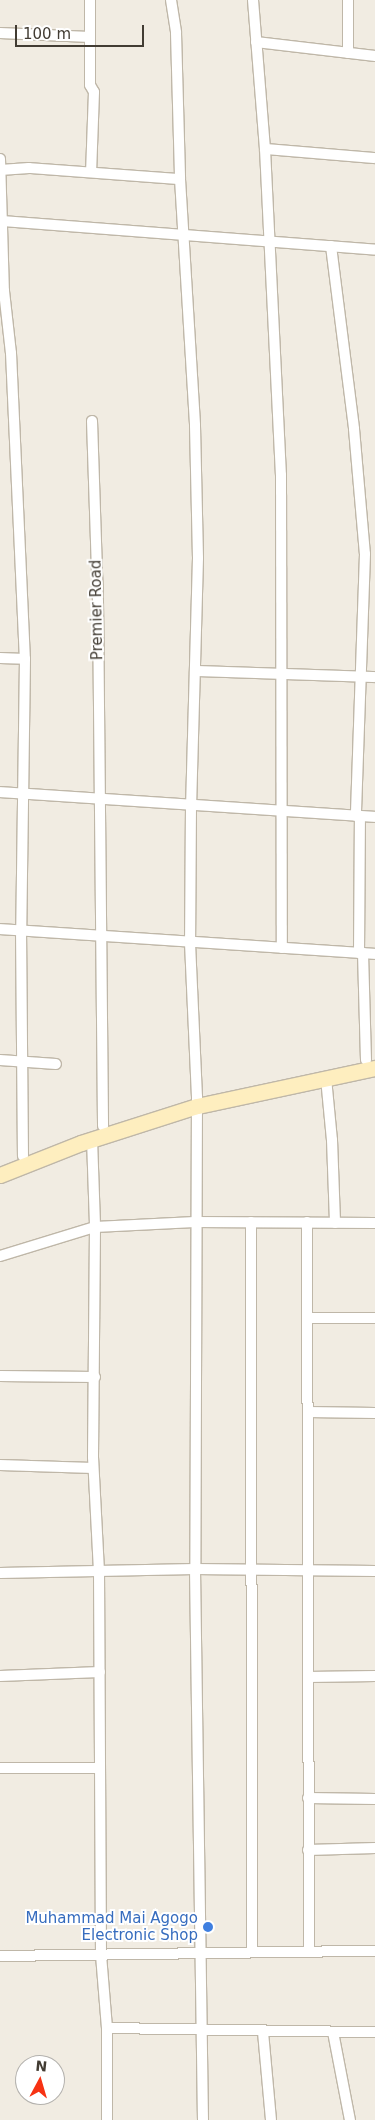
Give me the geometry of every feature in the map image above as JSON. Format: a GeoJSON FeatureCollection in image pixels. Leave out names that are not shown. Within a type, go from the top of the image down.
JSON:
{"type":"FeatureCollection","features":[{"type":"Feature","properties":{"kind":"street"},"geometry":{"type":"LineString","coordinates":[[90,0],[90,85],[94,92],[91,172]]}},
{"type":"Feature","properties":{"kind":"street"},"geometry":{"type":"LineString","coordinates":[[171,0],[176,33],[180,179],[185,234],[198,549],[190,806],[190,943],[197,1101],[195,1569],[200,1954],[204,2028],[203,2120]]}},
{"type":"Feature","properties":{"kind":"street"},"geometry":{"type":"LineString","coordinates":[[253,0],[265,149],[281,475],[282,948]]}},
{"type":"Feature","properties":{"kind":"street"},"geometry":{"type":"LineString","coordinates":[[348,0],[348,53]]}},
{"type":"Feature","properties":{"kind":"street"},"geometry":{"type":"LineString","coordinates":[[0,33],[90,37]]}},
{"type":"Feature","properties":{"kind":"street"},"geometry":{"type":"LineString","coordinates":[[256,42],[375,56]]}},
{"type":"Feature","properties":{"kind":"street"},"geometry":{"type":"LineString","coordinates":[[265,149],[375,158]]}},
{"type":"Feature","properties":{"kind":"street"},"geometry":{"type":"LineString","coordinates":[[0,159],[2,292],[11,352],[25,659],[20,1062],[23,1156]]}},
{"type":"Feature","properties":{"kind":"street"},"geometry":{"type":"LineString","coordinates":[[0,170],[29,168],[180,179]]}},
{"type":"Feature","properties":{"kind":"street"},"geometry":{"type":"LineString","coordinates":[[1,224],[185,234],[375,250]]}},
{"type":"Feature","properties":{"kind":"street"},"geometry":{"type":"LineString","coordinates":[[331,246],[354,429],[365,554],[358,817],[361,953],[372,1062]]}},
{"type":"Feature","properties":{"kind":"street","name":"Premier Road"},"geometry":{"type":"LineString","coordinates":[[92,421],[100,798],[103,1126]]}},
{"type":"Feature","properties":{"kind":"street"},"geometry":{"type":"LineString","coordinates":[[0,658],[25,659]]}},
{"type":"Feature","properties":{"kind":"street"},"geometry":{"type":"LineString","coordinates":[[195,672],[375,677]]}},
{"type":"Feature","properties":{"kind":"street"},"geometry":{"type":"LineString","coordinates":[[0,792],[22,791],[283,814],[375,817]]}},
{"type":"Feature","properties":{"kind":"street"},"geometry":{"type":"LineString","coordinates":[[0,929],[375,954]]}},
{"type":"Feature","properties":{"kind":"street"},"geometry":{"type":"LineString","coordinates":[[0,1060],[56,1064]]}},
{"type":"Feature","properties":{"kind":"street"},"geometry":{"type":"LineString","coordinates":[[0,1165],[103,1126],[197,1101],[372,1062]]}},
{"type":"Feature","properties":{"kind":"street"},"geometry":{"type":"LineString","coordinates":[[0,1175],[197,1101],[326,1078],[372,1062]]}},
{"type":"Feature","properties":{"kind":"street"},"geometry":{"type":"LineString","coordinates":[[326,1078],[332,1140],[335,1222]]}},
{"type":"Feature","properties":{"kind":"street"},"geometry":{"type":"LineString","coordinates":[[92,1139],[95,1227],[93,1468],[99,1571],[101,1954],[107,2028],[107,2120]]}},
{"type":"Feature","properties":{"kind":"street"},"geometry":{"type":"LineString","coordinates":[[0,1256],[95,1227],[195,1222],[375,1223]]}},
{"type":"Feature","properties":{"kind":"street"},"geometry":{"type":"LineString","coordinates":[[251,1222],[252,1952]]}},
{"type":"Feature","properties":{"kind":"street"},"geometry":{"type":"LineString","coordinates":[[307,1222],[309,1951]]}},
{"type":"Feature","properties":{"kind":"street"},"geometry":{"type":"LineString","coordinates":[[307,1318],[375,1318]]}},
{"type":"Feature","properties":{"kind":"street"},"geometry":{"type":"LineString","coordinates":[[0,1376],[95,1376]]}},
{"type":"Feature","properties":{"kind":"street"},"geometry":{"type":"LineString","coordinates":[[308,1412],[375,1413]]}},
{"type":"Feature","properties":{"kind":"street"},"geometry":{"type":"LineString","coordinates":[[0,1465],[93,1468]]}},
{"type":"Feature","properties":{"kind":"street"},"geometry":{"type":"LineString","coordinates":[[0,1573],[195,1569],[375,1571]]}},
{"type":"Feature","properties":{"kind":"street"},"geometry":{"type":"LineString","coordinates":[[0,1676],[100,1672]]}},
{"type":"Feature","properties":{"kind":"street"},"geometry":{"type":"LineString","coordinates":[[308,1677],[375,1676]]}},
{"type":"Feature","properties":{"kind":"street"},"geometry":{"type":"LineString","coordinates":[[0,1768],[100,1768]]}},
{"type":"Feature","properties":{"kind":"street"},"geometry":{"type":"LineString","coordinates":[[308,1798],[375,1799]]}},
{"type":"Feature","properties":{"kind":"street"},"geometry":{"type":"LineString","coordinates":[[308,1850],[375,1848]]}},
{"type":"Feature","properties":{"kind":"street"},"geometry":{"type":"LineString","coordinates":[[0,1956],[375,1951]]}},
{"type":"Feature","properties":{"kind":"street"},"geometry":{"type":"LineString","coordinates":[[107,2028],[204,2028],[263,2032],[375,2032]]}},
{"type":"Feature","properties":{"kind":"street"},"geometry":{"type":"LineString","coordinates":[[263,2032],[271,2120]]}},
{"type":"Feature","properties":{"kind":"street"},"geometry":{"type":"LineString","coordinates":[[333,2032],[350,2120]]}},
{"type":"Feature","properties":{"kind":"place","name":"Muhammad Mai Agogo Electronic Shop"},"geometry":{"type":"Point","coordinates":[208,1927]}}]}
